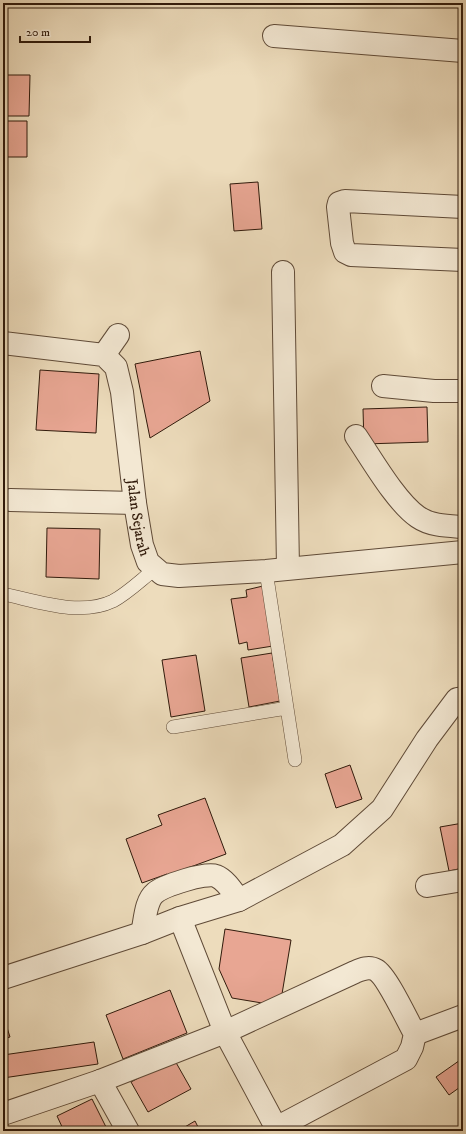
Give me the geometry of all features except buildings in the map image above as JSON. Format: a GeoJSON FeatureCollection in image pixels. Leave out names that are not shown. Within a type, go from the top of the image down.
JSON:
{"type":"FeatureCollection","features":[{"type":"Feature","properties":{"kind":"street"},"geometry":{"type":"LineString","coordinates":[[274,36],[463,51]]}},
{"type":"Feature","properties":{"kind":"street"},"geometry":{"type":"LineString","coordinates":[[463,207],[345,201],[339,203],[338,207],[342,242],[345,252],[351,255],[463,260]]}},
{"type":"Feature","properties":{"kind":"street"},"geometry":{"type":"LineString","coordinates":[[283,272],[288,568]]}},
{"type":"Feature","properties":{"kind":"street"},"geometry":{"type":"LineString","coordinates":[[3,343],[104,355],[118,335]]}},
{"type":"Feature","properties":{"kind":"street","name":"Jalan Sejarah"},"geometry":{"type":"LineString","coordinates":[[104,355],[116,367],[119,377],[135,503],[144,554],[155,569],[162,574],[179,576],[266,571],[463,552]]}},
{"type":"Feature","properties":{"kind":"street"},"geometry":{"type":"LineString","coordinates":[[383,386],[434,391],[463,391]]}},
{"type":"Feature","properties":{"kind":"street"},"geometry":{"type":"LineString","coordinates":[[356,436],[398,496],[418,517],[440,526],[463,527]]}},
{"type":"Feature","properties":{"kind":"street"},"geometry":{"type":"LineString","coordinates":[[10,500],[135,503]]}},
{"type":"Feature","properties":{"kind":"street"},"geometry":{"type":"LineString","coordinates":[[3,978],[142,934],[180,918],[239,900],[342,845],[382,809],[427,739],[457,699],[463,698]]}},
{"type":"Feature","properties":{"kind":"street"},"geometry":{"type":"LineString","coordinates":[[142,934],[148,905],[154,893],[167,887],[203,875],[216,876],[226,883],[239,900]]}},
{"type":"Feature","properties":{"kind":"street"},"geometry":{"type":"LineString","coordinates":[[427,886],[463,880]]}},
{"type":"Feature","properties":{"kind":"street"},"geometry":{"type":"LineString","coordinates":[[3,1114],[100,1081],[225,1032],[366,968],[375,969],[385,980],[415,1034],[412,1047],[406,1059],[277,1129],[225,1032],[180,918]]}},
{"type":"Feature","properties":{"kind":"street"},"geometry":{"type":"LineString","coordinates":[[415,1034],[463,1016]]}},
{"type":"Feature","properties":{"kind":"street"},"geometry":{"type":"LineString","coordinates":[[100,1081],[128,1131]]}},
{"type":"Feature","properties":{"kind":"lane"},"geometry":{"type":"LineString","coordinates":[[3,594],[70,607],[89,606],[114,600],[155,569]]}},
{"type":"Feature","properties":{"kind":"lane"},"geometry":{"type":"LineString","coordinates":[[266,571],[295,760]]}},
{"type":"Feature","properties":{"kind":"lane"},"geometry":{"type":"LineString","coordinates":[[173,727],[287,708]]}}]}
